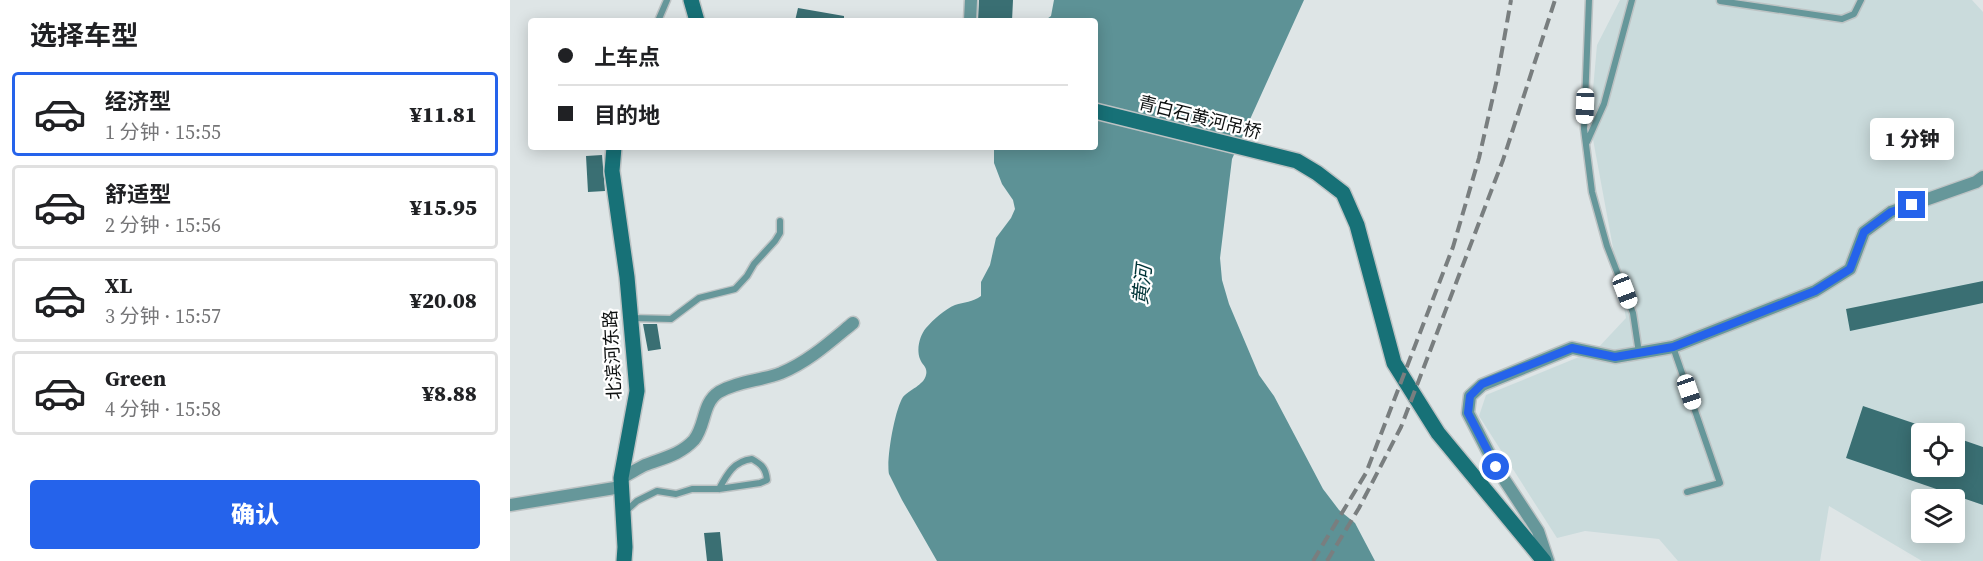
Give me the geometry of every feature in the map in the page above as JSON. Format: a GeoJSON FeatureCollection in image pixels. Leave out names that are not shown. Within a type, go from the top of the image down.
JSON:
{"type":"FeatureCollection","features":[{"type":"Feature","properties":{"kind":"street"},"geometry":{"type":"LineString","coordinates":[[691,0],[696,18]]}},
{"type":"Feature","properties":{"kind":"street"},"geometry":{"type":"LineString","coordinates":[[970,18],[971,0]]}},
{"type":"Feature","properties":{"kind":"street","name":"青白石黄河吊桥"},"geometry":{"type":"LineString","coordinates":[[1098,112],[1297,161],[1317,172],[1343,193],[1357,225],[1394,363],[1438,433],[1546,561]]}},
{"type":"Feature","properties":{"kind":"street","name":"北滨河东路"},"geometry":{"type":"LineString","coordinates":[[614,150],[612,171],[637,391],[621,483],[624,561]]}},
{"type":"Feature","properties":{"kind":"street"},"geometry":{"type":"LineString","coordinates":[[1546,561],[1538,531],[1496,467],[1468,413],[1470,396],[1482,384],[1572,348],[1615,357],[1673,347],[1815,291],[1850,269],[1864,232],[1891,212],[1976,182],[1983,177]]}},
{"type":"Feature","properties":{"kind":"street"},"geometry":{"type":"LineString","coordinates":[[510,505],[621,483],[644,466],[683,450],[695,438],[703,422],[707,405],[717,393],[734,385],[780,373],[814,355],[853,323]]}},
{"type":"Feature","properties":{"kind":"lane"},"geometry":{"type":"LineString","coordinates":[[659,18],[667,0]]}},
{"type":"Feature","properties":{"kind":"lane"},"geometry":{"type":"LineString","coordinates":[[1589,0],[1584,129],[1592,192],[1608,246],[1634,313],[1639,353]]}},
{"type":"Feature","properties":{"kind":"lane"},"geometry":{"type":"LineString","coordinates":[[1586,144],[1604,104],[1632,0]]}},
{"type":"Feature","properties":{"kind":"lane"},"geometry":{"type":"LineString","coordinates":[[1720,1],[1842,19],[1854,14],[1861,0]]}},
{"type":"Feature","properties":{"kind":"lane"},"geometry":{"type":"LineString","coordinates":[[630,318],[671,319],[699,298],[735,289],[775,241],[780,233],[780,221]]}},
{"type":"Feature","properties":{"kind":"lane"},"geometry":{"type":"LineString","coordinates":[[1673,347],[1720,483],[1687,492]]}},
{"type":"Feature","properties":{"kind":"lane"},"geometry":{"type":"LineString","coordinates":[[623,514],[637,501],[657,491],[676,494],[692,489],[719,489],[760,483],[767,480],[766,472],[761,464],[752,459],[743,460],[733,467],[719,489]]}},
{"type":"Feature","properties":{"kind":"shaded area"},"geometry":{"type":"Polygon","coordinates":[[[1620,0],[1972,0],[1983,12],[1983,561],[1922,561],[1829,506],[1820,561],[1678,561],[1659,539],[1585,531],[1557,538],[1479,416],[1486,395],[1596,350],[1626,318],[1590,123],[1597,45],[1620,0]]]}},
{"type":"Feature","properties":{"kind":"water","name":"黄河"},"geometry":{"type":"Polygon","coordinates":[[[1054,0],[1304,0],[1232,159],[1220,258],[1222,280],[1229,304],[1259,375],[1274,396],[1323,489],[1339,510],[1355,523],[1375,561],[937,561],[902,500],[889,474],[888,467],[894,423],[900,403],[903,397],[925,379],[926,375],[926,368],[919,355],[920,338],[929,325],[947,309],[981,296],[981,282],[990,265],[996,238],[1015,209],[1013,200],[1002,184],[994,163],[994,150],[1098,150],[1098,18],[1048,18],[1051,16],[1054,0]]]}},
{"type":"Feature","properties":{"kind":"building"},"geometry":{"type":"Polygon","coordinates":[[[979,0],[1013,0],[1012,18],[978,18],[979,0]]]}},
{"type":"Feature","properties":{"kind":"building"},"geometry":{"type":"Polygon","coordinates":[[[798,8],[844,16],[844,18],[796,18],[798,8]]]}},
{"type":"Feature","properties":{"kind":"building"},"geometry":{"type":"Polygon","coordinates":[[[602,155],[605,191],[588,192],[586,156],[602,155]]]}},
{"type":"Feature","properties":{"kind":"building"},"geometry":{"type":"Polygon","coordinates":[[[1983,281],[1983,303],[1850,331],[1846,309],[1983,281]]]}},
{"type":"Feature","properties":{"kind":"building"},"geometry":{"type":"Polygon","coordinates":[[[643,324],[657,324],[661,349],[648,351],[643,324]]]}},
{"type":"Feature","properties":{"kind":"building"},"geometry":{"type":"Polygon","coordinates":[[[1863,406],[1913,423],[1911,423],[1911,477],[1965,477],[1965,441],[1983,447],[1983,505],[1965,499],[1965,489],[1936,489],[1846,458],[1863,406]]]}},
{"type":"Feature","properties":{"kind":"building"},"geometry":{"type":"Polygon","coordinates":[[[720,532],[723,561],[707,561],[704,533],[720,532]]]}},
{"type":"Feature","properties":{"kind":"railway"},"geometry":{"type":"LineString","coordinates":[[1313,561],[1366,473],[1453,247],[1479,158],[1497,79],[1511,0]]}},
{"type":"Feature","properties":{"kind":"railway"},"geometry":{"type":"LineString","coordinates":[[1327,561],[1359,508],[1401,427],[1503,160],[1555,0]]}},
{"type":"Feature","properties":{"kind":"route"},"geometry":{"type":"LineString","coordinates":[[1496,467],[1468,413],[1470,396],[1482,384],[1572,348],[1615,357],[1673,347],[1815,291],[1850,269],[1864,232],[1891,212],[1912,205]]}}]}
